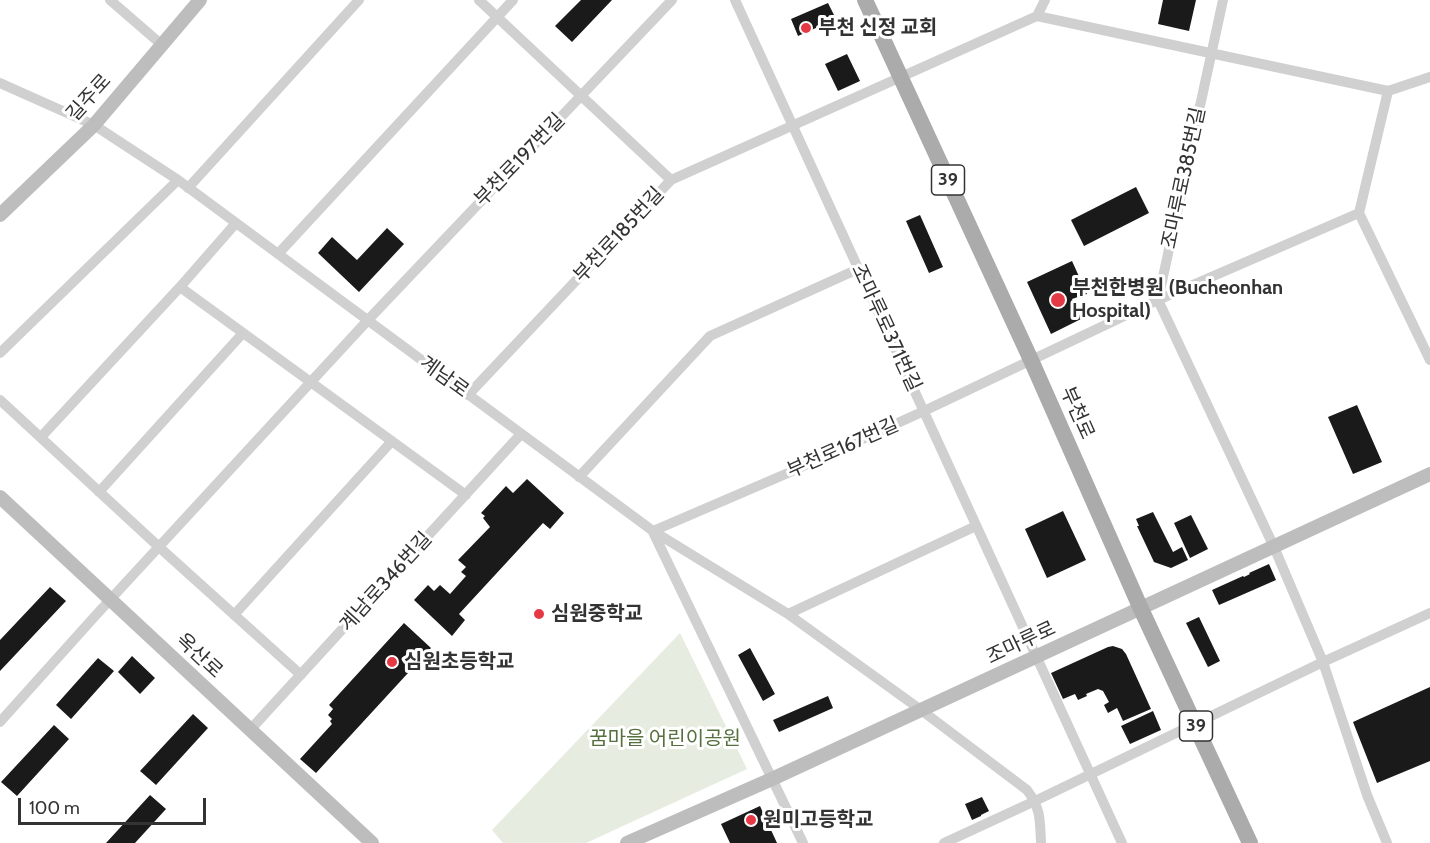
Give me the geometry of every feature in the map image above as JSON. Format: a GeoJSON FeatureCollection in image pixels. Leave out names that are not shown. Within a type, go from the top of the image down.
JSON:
{"type":"FeatureCollection","features":[{"type":"Feature","properties":{"kind":"main road","name":"부천로"},"geometry":{"type":"LineString","coordinates":[[865,0],[1141,609],[1250,843]]}},
{"type":"Feature","properties":{"kind":"street"},"geometry":{"type":"LineString","coordinates":[[110,0],[162,45]]}},
{"type":"Feature","properties":{"kind":"street","name":"길주로"},"geometry":{"type":"LineString","coordinates":[[0,215],[94,125],[200,0]]}},
{"type":"Feature","properties":{"kind":"street"},"geometry":{"type":"LineString","coordinates":[[188,188],[359,0]]}},
{"type":"Feature","properties":{"kind":"street"},"geometry":{"type":"LineString","coordinates":[[479,0],[671,180]]}},
{"type":"Feature","properties":{"kind":"street"},"geometry":{"type":"LineString","coordinates":[[278,254],[513,0]]}},
{"type":"Feature","properties":{"kind":"street","name":"부천로197번길"},"geometry":{"type":"LineString","coordinates":[[0,722],[310,382],[672,0]]}},
{"type":"Feature","properties":{"kind":"street","name":"조마루로371번길"},"geometry":{"type":"LineString","coordinates":[[735,0],[1122,843]]}},
{"type":"Feature","properties":{"kind":"street"},"geometry":{"type":"LineString","coordinates":[[1045,0],[1037,16],[1388,91],[1430,77]]}},
{"type":"Feature","properties":{"kind":"street","name":"조마루로385번길"},"geometry":{"type":"LineString","coordinates":[[1158,300],[1222,0]]}},
{"type":"Feature","properties":{"kind":"street","name":"부천로185번길"},"geometry":{"type":"LineString","coordinates":[[468,395],[671,180],[1037,16]]}},
{"type":"Feature","properties":{"kind":"street","name":"계남로"},"geometry":{"type":"LineString","coordinates":[[0,83],[94,125],[178,180],[653,531],[803,843]]}},
{"type":"Feature","properties":{"kind":"street"},"geometry":{"type":"LineString","coordinates":[[1388,91],[1359,213],[1430,360]]}},
{"type":"Feature","properties":{"kind":"street"},"geometry":{"type":"LineString","coordinates":[[0,353],[178,180]]}},
{"type":"Feature","properties":{"kind":"street","name":"부천로167번길"},"geometry":{"type":"LineString","coordinates":[[653,531],[924,411],[1158,300],[1359,213]]}},
{"type":"Feature","properties":{"kind":"street"},"geometry":{"type":"LineString","coordinates":[[41,437],[236,223]]}},
{"type":"Feature","properties":{"kind":"street"},"geometry":{"type":"LineString","coordinates":[[579,477],[710,336],[858,269]]}},
{"type":"Feature","properties":{"kind":"street"},"geometry":{"type":"LineString","coordinates":[[180,286],[466,495]]}},
{"type":"Feature","properties":{"kind":"street"},"geometry":{"type":"LineString","coordinates":[[1158,300],[1274,547],[1323,662],[1367,795],[1387,843]]}},
{"type":"Feature","properties":{"kind":"street"},"geometry":{"type":"LineString","coordinates":[[99,492],[243,333]]}},
{"type":"Feature","properties":{"kind":"street"},"geometry":{"type":"LineString","coordinates":[[0,400],[301,675]]}},
{"type":"Feature","properties":{"kind":"street","name":"계남로346번길"},"geometry":{"type":"LineString","coordinates":[[250,730],[521,434]]}},
{"type":"Feature","properties":{"kind":"street"},"geometry":{"type":"LineString","coordinates":[[234,615],[392,441]]}},
{"type":"Feature","properties":{"kind":"street","name":"조마루로"},"geometry":{"type":"LineString","coordinates":[[627,843],[1037,657],[1430,474]]}},
{"type":"Feature","properties":{"kind":"street","name":"옥산로"},"geometry":{"type":"LineString","coordinates":[[0,497],[372,843]]}},
{"type":"Feature","properties":{"kind":"street"},"geometry":{"type":"LineString","coordinates":[[788,614],[976,526]]}},
{"type":"Feature","properties":{"kind":"street"},"geometry":{"type":"LineString","coordinates":[[653,531],[788,614],[1027,790],[1035,801],[1040,818],[1041,843]]}},
{"type":"Feature","properties":{"kind":"street"},"geometry":{"type":"LineString","coordinates":[[945,843],[1430,613]]}},
{"type":"Feature","properties":{"kind":"green space","name":"꿈마을 어린이공원"},"geometry":{"type":"Polygon","coordinates":[[[680,633],[747,769],[586,843],[503,843],[492,830],[680,633]]]}},
{"type":"Feature","properties":{"kind":"building"},"geometry":{"type":"Polygon","coordinates":[[[581,0],[612,0],[572,42],[555,26],[581,0]]]}},
{"type":"Feature","properties":{"kind":"building"},"geometry":{"type":"Polygon","coordinates":[[[1163,0],[1196,0],[1189,31],[1158,24],[1163,0]]]}},
{"type":"Feature","properties":{"kind":"building","name":"부천 신정 교회"},"geometry":{"type":"Polygon","coordinates":[[[828,3],[836,19],[798,36],[791,19],[828,3]]]}},
{"type":"Feature","properties":{"kind":"building"},"geometry":{"type":"Polygon","coordinates":[[[847,54],[860,81],[838,91],[825,64],[847,54]]]}},
{"type":"Feature","properties":{"kind":"building"},"geometry":{"type":"Polygon","coordinates":[[[1136,187],[1149,213],[1084,246],[1071,220],[1136,187]]]}},
{"type":"Feature","properties":{"kind":"building"},"geometry":{"type":"Polygon","coordinates":[[[920,215],[943,267],[929,273],[906,221],[920,215]]]}},
{"type":"Feature","properties":{"kind":"building"},"geometry":{"type":"Polygon","coordinates":[[[387,228],[404,244],[359,292],[318,253],[332,237],[357,260],[387,228]]]}},
{"type":"Feature","properties":{"kind":"building"},"geometry":{"type":"Polygon","coordinates":[[[1072,261],[1087,294],[1072,299],[1081,319],[1051,334],[1027,282],[1072,261]]]}},
{"type":"Feature","properties":{"kind":"building"},"geometry":{"type":"Polygon","coordinates":[[[1357,405],[1382,462],[1353,474],[1328,417],[1357,405]]]}},
{"type":"Feature","properties":{"kind":"building"},"geometry":{"type":"Polygon","coordinates":[[[527,479],[564,513],[550,529],[543,523],[459,614],[465,620],[452,636],[414,600],[428,585],[434,591],[440,585],[450,594],[466,576],[461,572],[466,567],[458,560],[490,527],[481,513],[506,486],[513,493],[527,479]]]}},
{"type":"Feature","properties":{"kind":"building"},"geometry":{"type":"Polygon","coordinates":[[[1063,511],[1086,560],[1047,578],[1025,529],[1063,511]]]}},
{"type":"Feature","properties":{"kind":"building"},"geometry":{"type":"Polygon","coordinates":[[[1153,512],[1173,552],[1182,547],[1188,560],[1171,568],[1154,562],[1136,519],[1153,512]]]}},
{"type":"Feature","properties":{"kind":"building"},"geometry":{"type":"Polygon","coordinates":[[[1191,515],[1208,549],[1190,558],[1174,523],[1191,515]]]}},
{"type":"Feature","properties":{"kind":"building"},"geometry":{"type":"Polygon","coordinates":[[[1269,564],[1276,580],[1219,605],[1212,590],[1269,564]]]}},
{"type":"Feature","properties":{"kind":"building"},"geometry":{"type":"Polygon","coordinates":[[[50,587],[66,601],[0,671],[0,640],[50,587]]]}},
{"type":"Feature","properties":{"kind":"building"},"geometry":{"type":"Polygon","coordinates":[[[1199,617],[1220,661],[1208,667],[1186,623],[1199,617]]]}},
{"type":"Feature","properties":{"kind":"building"},"geometry":{"type":"Polygon","coordinates":[[[404,623],[431,648],[316,773],[300,759],[332,724],[330,721],[332,719],[328,715],[333,709],[329,705],[404,623]]]}},
{"type":"Feature","properties":{"kind":"building"},"geometry":{"type":"Polygon","coordinates":[[[1113,646],[1122,649],[1126,654],[1151,709],[1123,721],[1117,708],[1108,713],[1104,705],[1109,702],[1103,691],[1098,689],[1078,700],[1075,694],[1063,699],[1051,673],[1113,646]]]}},
{"type":"Feature","properties":{"kind":"building"},"geometry":{"type":"Polygon","coordinates":[[[750,648],[775,694],[763,701],[738,655],[750,648]]]}},
{"type":"Feature","properties":{"kind":"building"},"geometry":{"type":"Polygon","coordinates":[[[132,656],[155,678],[140,694],[118,672],[132,656]]]}},
{"type":"Feature","properties":{"kind":"building"},"geometry":{"type":"Polygon","coordinates":[[[98,658],[114,671],[71,719],[56,705],[98,658]]]}},
{"type":"Feature","properties":{"kind":"building"},"geometry":{"type":"Polygon","coordinates":[[[1430,687],[1430,761],[1377,783],[1353,722],[1430,687]]]}},
{"type":"Feature","properties":{"kind":"building"},"geometry":{"type":"Polygon","coordinates":[[[828,696],[833,708],[779,732],[773,720],[828,696]]]}},
{"type":"Feature","properties":{"kind":"building"},"geometry":{"type":"Polygon","coordinates":[[[1153,711],[1161,730],[1130,744],[1121,726],[1153,711]]]}},
{"type":"Feature","properties":{"kind":"building"},"geometry":{"type":"Polygon","coordinates":[[[193,714],[208,728],[156,785],[140,771],[193,714]]]}},
{"type":"Feature","properties":{"kind":"building"},"geometry":{"type":"Polygon","coordinates":[[[54,725],[69,739],[17,796],[1,782],[54,725]]]}},
{"type":"Feature","properties":{"kind":"building"},"geometry":{"type":"Polygon","coordinates":[[[150,795],[166,809],[135,843],[106,843],[150,795]]]}},
{"type":"Feature","properties":{"kind":"building"},"geometry":{"type":"Polygon","coordinates":[[[982,797],[989,811],[972,820],[965,804],[982,797]]]}},
{"type":"Feature","properties":{"kind":"building"},"geometry":{"type":"Polygon","coordinates":[[[760,806],[777,843],[730,843],[721,824],[760,806]]]}},
{"type":"Feature","properties":{"kind":"place","name":"부천 신정 교회"},"geometry":{"type":"Point","coordinates":[806,28]}},
{"type":"Feature","properties":{"kind":"place","name":"부천한병원 (Bucheonhan Hospital)"},"geometry":{"type":"Point","coordinates":[1058,300]}},
{"type":"Feature","properties":{"kind":"place","name":"심원중학교"},"geometry":{"type":"Point","coordinates":[539,614]}},
{"type":"Feature","properties":{"kind":"place","name":"심원초등학교"},"geometry":{"type":"Point","coordinates":[392,662]}},
{"type":"Feature","properties":{"kind":"place","name":"원미고등학교"},"geometry":{"type":"Point","coordinates":[751,820]}}]}
